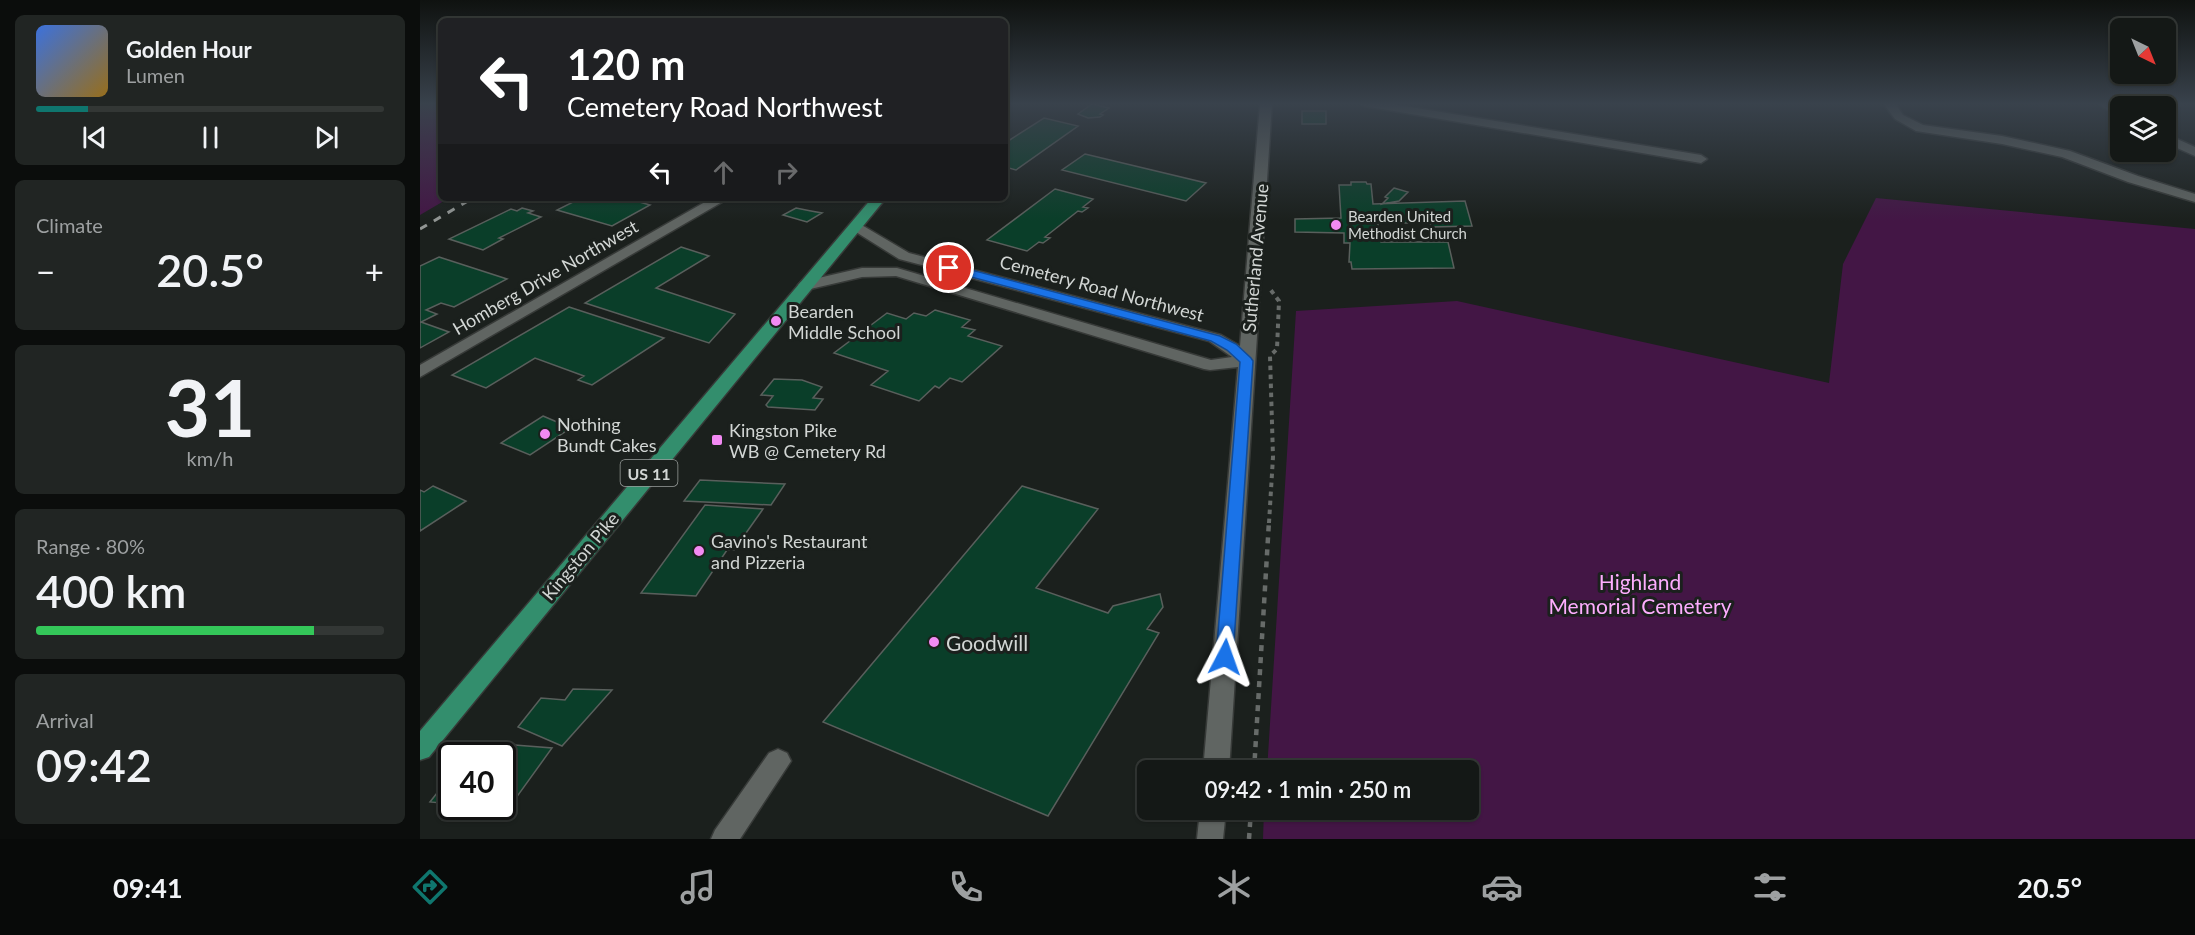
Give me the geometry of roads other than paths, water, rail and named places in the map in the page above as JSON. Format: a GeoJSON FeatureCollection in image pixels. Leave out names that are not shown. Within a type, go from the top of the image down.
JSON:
{"type":"FeatureCollection","features":[{"type":"Feature","properties":{"kind":"main road","name":"Kingston Pike"},"geometry":{"type":"LineString","coordinates":[[420,749],[877,201]]}},
{"type":"Feature","properties":{"kind":"street","name":"Sutherland Avenue"},"geometry":{"type":"LineString","coordinates":[[1217,760],[1263,142]]}},
{"type":"Feature","properties":{"kind":"street"},"geometry":{"type":"LineString","coordinates":[[1600,142],[1701,159]]}},
{"type":"Feature","properties":{"kind":"street"},"geometry":{"type":"LineString","coordinates":[[2012,142],[2066,154],[2133,179],[2195,198]]}},
{"type":"Feature","properties":{"kind":"street"},"geometry":{"type":"LineString","coordinates":[[2176,143],[2195,152]]}},
{"type":"Feature","properties":{"kind":"street","name":"Homberg Drive Northwest"},"geometry":{"type":"LineString","coordinates":[[420,372],[717,201]]}},
{"type":"Feature","properties":{"kind":"street","name":"Cemetery Road Northwest"},"geometry":{"type":"LineString","coordinates":[[855,227],[904,256],[1215,338],[1231,347],[1246,361]]}},
{"type":"Feature","properties":{"kind":"street"},"geometry":{"type":"LineString","coordinates":[[806,285],[853,274],[876,271],[897,272],[1210,365],[1246,361]]}},
{"type":"Feature","properties":{"kind":"street"},"geometry":{"type":"LineString","coordinates":[[724,839],[778,761]]}},
{"type":"Feature","properties":{"kind":"street"},"geometry":{"type":"LineString","coordinates":[[1210,839],[1212,820]]}},
{"type":"Feature","properties":{"kind":"railway"},"geometry":{"type":"LineString","coordinates":[[420,229],[468,201]]}},
{"type":"Feature","properties":{"kind":"place","name":"Bearden United Methodist Church"},"geometry":{"type":"Point","coordinates":[1336,225]}},
{"type":"Feature","properties":{"kind":"place","name":"Bearden Middle School"},"geometry":{"type":"Point","coordinates":[776,321]}},
{"type":"Feature","properties":{"kind":"place","name":"Nothing Bundt Cakes"},"geometry":{"type":"Point","coordinates":[545,434]}},
{"type":"Feature","properties":{"kind":"place","name":"Kingston Pike WB @ Cemetery Rd"},"geometry":{"type":"Point","coordinates":[717,440]}},
{"type":"Feature","properties":{"kind":"place","name":"Gavino's Restaurant and Pizzeria"},"geometry":{"type":"Point","coordinates":[699,551]}},
{"type":"Feature","properties":{"kind":"place","name":"Goodwill"},"geometry":{"type":"Point","coordinates":[934,642]}},
{"type":"Feature","properties":{"kind":"park label","name":"Highland Memorial Cemetery"},"geometry":{"type":"Point","coordinates":[1640,593]}}]}
